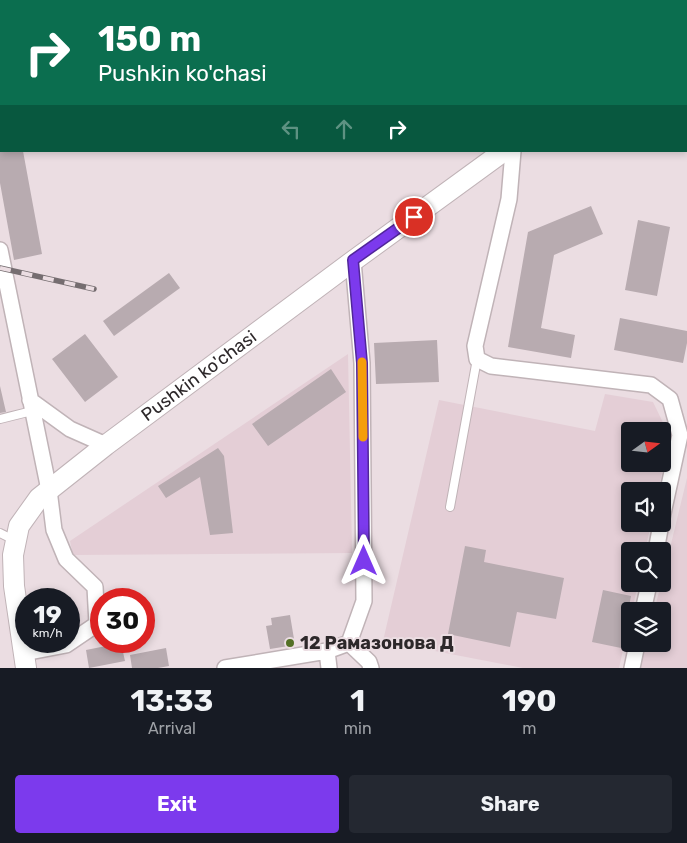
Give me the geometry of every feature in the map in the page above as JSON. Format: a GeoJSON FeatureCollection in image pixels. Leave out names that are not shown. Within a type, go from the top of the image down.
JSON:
{"type":"FeatureCollection","features":[{"type":"Feature","properties":{"kind":"street","name":"Pushkin ko'chasi"},"geometry":{"type":"LineString","coordinates":[[25,660],[14,586],[13,555],[8,537],[19,526],[39,498],[106,445],[353,260],[503,152]]}},
{"type":"Feature","properties":{"kind":"street"},"geometry":{"type":"LineString","coordinates":[[514,152],[509,199],[475,346],[477,359],[491,366],[651,385],[670,399],[680,435],[670,482]]}},
{"type":"Feature","properties":{"kind":"street"},"geometry":{"type":"LineString","coordinates":[[0,250],[49,490],[54,530],[66,559],[95,587],[97,624],[66,645],[25,660]]}},
{"type":"Feature","properties":{"kind":"street"},"geometry":{"type":"LineString","coordinates":[[225,668],[327,651],[349,642],[364,601],[362,363],[353,260]]}},
{"type":"Feature","properties":{"kind":"street"},"geometry":{"type":"LineString","coordinates":[[31,405],[70,429],[106,445]]}},
{"type":"Feature","properties":{"kind":"street"},"geometry":{"type":"LineString","coordinates":[[349,642],[369,662],[371,668]]}},
{"type":"Feature","properties":{"kind":"street"},"geometry":{"type":"LineString","coordinates":[[327,651],[329,668]]}},
{"type":"Feature","properties":{"kind":"street"},"geometry":{"type":"LineString","coordinates":[[632,668],[635,652]]}},
{"type":"Feature","properties":{"kind":"lane"},"geometry":{"type":"LineString","coordinates":[[450,506],[477,359]]}},
{"type":"Feature","properties":{"kind":"lane"},"geometry":{"type":"LineString","coordinates":[[0,420],[31,405]]}},
{"type":"Feature","properties":{"kind":"shaded area"},"geometry":{"type":"Polygon","coordinates":[[[348,354],[352,553],[73,555],[70,541],[348,354]]]}},
{"type":"Feature","properties":{"kind":"shaded area"},"geometry":{"type":"Polygon","coordinates":[[[605,394],[653,402],[663,422],[621,422],[621,472],[662,472],[660,482],[621,482],[621,532],[649,532],[647,542],[621,542],[621,592],[636,592],[634,602],[621,602],[621,652],[623,652],[619,668],[523,668],[383,641],[439,400],[595,431],[605,394]]]}},
{"type":"Feature","properties":{"kind":"shaded area"},"geometry":{"type":"Polygon","coordinates":[[[687,478],[687,668],[640,668],[644,652],[671,652],[671,602],[656,602],[659,592],[671,592],[671,544],[687,478]]]}},
{"type":"Feature","properties":{"kind":"building"},"geometry":{"type":"Polygon","coordinates":[[[0,152],[23,152],[42,254],[14,260],[0,183],[0,152]]]}},
{"type":"Feature","properties":{"kind":"building"},"geometry":{"type":"Polygon","coordinates":[[[591,206],[603,234],[554,255],[541,328],[575,335],[571,358],[508,347],[528,232],[591,206]]]}},
{"type":"Feature","properties":{"kind":"building"},"geometry":{"type":"Polygon","coordinates":[[[638,220],[670,227],[657,296],[625,290],[638,220]]]}},
{"type":"Feature","properties":{"kind":"building"},"geometry":{"type":"Polygon","coordinates":[[[169,273],[180,288],[114,336],[103,321],[169,273]]]}},
{"type":"Feature","properties":{"kind":"building"},"geometry":{"type":"Polygon","coordinates":[[[620,318],[687,331],[683,363],[614,350],[620,318]]]}},
{"type":"Feature","properties":{"kind":"building"},"geometry":{"type":"Polygon","coordinates":[[[85,334],[118,377],[85,402],[52,359],[85,334]]]}},
{"type":"Feature","properties":{"kind":"building"},"geometry":{"type":"Polygon","coordinates":[[[437,340],[439,382],[376,384],[374,343],[437,340]]]}},
{"type":"Feature","properties":{"kind":"building"},"geometry":{"type":"Polygon","coordinates":[[[331,369],[346,392],[268,446],[252,424],[331,369]]]}},
{"type":"Feature","properties":{"kind":"building"},"geometry":{"type":"Polygon","coordinates":[[[0,386],[6,412],[0,413],[0,386]]]}},
{"type":"Feature","properties":{"kind":"building"},"geometry":{"type":"Polygon","coordinates":[[[218,448],[224,456],[233,533],[210,535],[200,477],[166,498],[158,486],[218,448]]]}},
{"type":"Feature","properties":{"kind":"building"},"geometry":{"type":"Polygon","coordinates":[[[465,546],[486,550],[484,562],[564,578],[556,619],[517,612],[510,647],[448,634],[465,546]]]}},
{"type":"Feature","properties":{"kind":"building"},"geometry":{"type":"Polygon","coordinates":[[[603,590],[631,596],[630,602],[621,602],[621,648],[592,642],[603,590]]]}},
{"type":"Feature","properties":{"kind":"building"},"geometry":{"type":"Polygon","coordinates":[[[290,615],[295,645],[270,649],[266,626],[272,625],[271,618],[290,615]]]}},
{"type":"Feature","properties":{"kind":"building"},"geometry":{"type":"Polygon","coordinates":[[[166,648],[169,666],[132,668],[130,655],[155,653],[155,650],[166,648]]]}},
{"type":"Feature","properties":{"kind":"building"},"geometry":{"type":"Polygon","coordinates":[[[90,649],[90,653],[123,653],[125,661],[89,668],[86,650],[90,649]]]}},
{"type":"Feature","properties":{"kind":"railway"},"geometry":{"type":"LineString","coordinates":[[0,268],[94,289]]}},
{"type":"Feature","properties":{"kind":"slow traffic"},"geometry":{"type":"LineString","coordinates":[[362,362],[363,437]]}},
{"type":"Feature","properties":{"kind":"place","name":"12 Рамазонова Д"},"geometry":{"type":"Point","coordinates":[290,643]}},
{"type":"Feature","properties":{"kind":"route"},"geometry":{"type":"LineString","coordinates":[[364,561],[362,363],[353,260],[414,217]]}}]}
